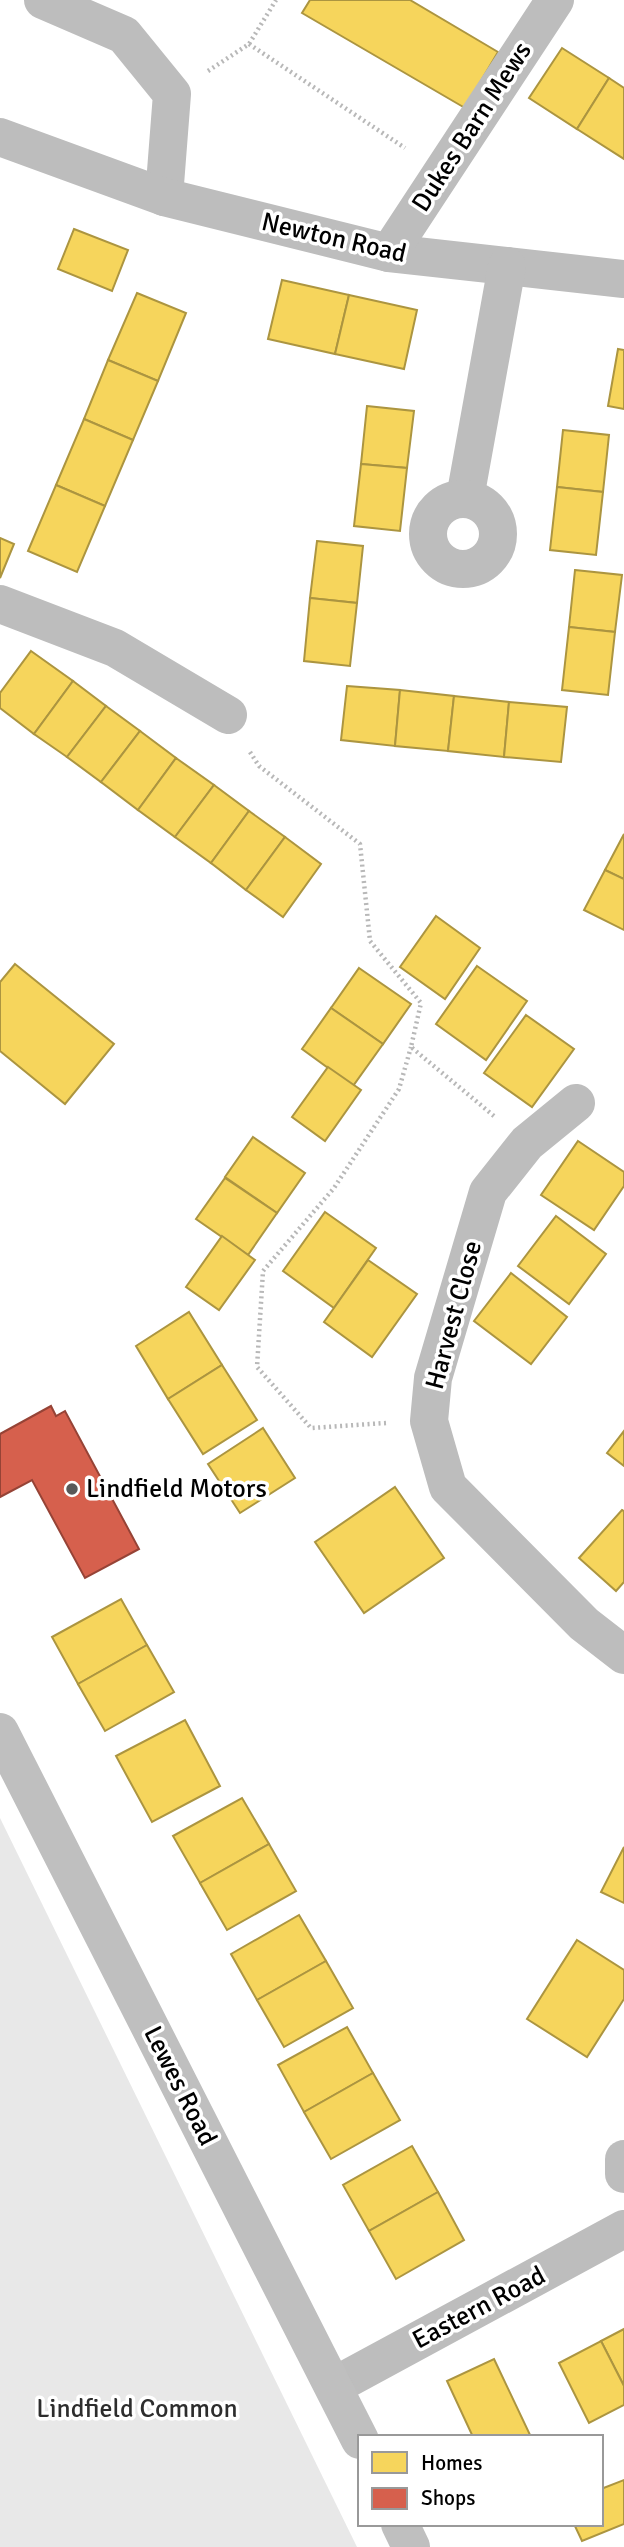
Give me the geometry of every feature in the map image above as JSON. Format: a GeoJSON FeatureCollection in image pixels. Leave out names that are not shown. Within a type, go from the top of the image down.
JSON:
{"type":"FeatureCollection","features":[{"type":"Feature","properties":{"kind":"main road","name":"Lewes Road"},"geometry":{"type":"LineString","coordinates":[[0,1732],[358,2436]]}},
{"type":"Feature","properties":{"kind":"main road"},"geometry":{"type":"LineString","coordinates":[[401,2526],[411,2547]]}},
{"type":"Feature","properties":{"kind":"street"},"geometry":{"type":"LineString","coordinates":[[43,0],[124,35],[173,94],[164,197]]}},
{"type":"Feature","properties":{"kind":"street","name":"Dukes Barn Mews"},"geometry":{"type":"LineString","coordinates":[[389,253],[555,0]]}},
{"type":"Feature","properties":{"kind":"street","name":"Newton Road"},"geometry":{"type":"LineString","coordinates":[[0,137],[164,197],[389,253],[624,279]]}},
{"type":"Feature","properties":{"kind":"street"},"geometry":{"type":"LineString","coordinates":[[465,498],[506,266]]}},
{"type":"Feature","properties":{"kind":"street"},"geometry":{"type":"LineString","coordinates":[[0,604],[115,648],[228,715]]}},
{"type":"Feature","properties":{"kind":"street","name":"Harvest Close"},"geometry":{"type":"LineString","coordinates":[[576,1103],[527,1143],[488,1192],[433,1378],[429,1421],[448,1487],[584,1624],[624,1655]]}},
{"type":"Feature","properties":{"kind":"street"},"geometry":{"type":"LineString","coordinates":[[624,2159],[624,2174]]}},
{"type":"Feature","properties":{"kind":"street","name":"Eastern Road"},"geometry":{"type":"LineString","coordinates":[[334,2386],[624,2229]]}},
{"type":"Feature","properties":{"kind":"path"},"geometry":{"type":"LineString","coordinates":[[173,94],[249,44],[276,0]]}},
{"type":"Feature","properties":{"kind":"path"},"geometry":{"type":"LineString","coordinates":[[249,44],[443,174]]}},
{"type":"Feature","properties":{"kind":"path"},"geometry":{"type":"LineString","coordinates":[[228,715],[259,766],[360,844],[370,941],[421,1003],[399,1089],[334,1188],[263,1271],[257,1367],[311,1428],[429,1421]]}},
{"type":"Feature","properties":{"kind":"path"},"geometry":{"type":"LineString","coordinates":[[411,1047],[527,1143]]}},
{"type":"Feature","properties":{"kind":"green space","name":"Lindfield Common"},"geometry":{"type":"Polygon","coordinates":[[[0,1818],[357,2547],[0,2547],[0,1818]]]}},
{"type":"Feature","properties":{"kind":"building: Homes"},"geometry":{"type":"Polygon","coordinates":[[[310,0],[410,0],[498,52],[465,108],[302,13],[310,0]]]}},
{"type":"Feature","properties":{"kind":"building: Homes"},"geometry":{"type":"Polygon","coordinates":[[[562,48],[609,78],[577,129],[529,98],[562,48]]]}},
{"type":"Feature","properties":{"kind":"building: Homes"},"geometry":{"type":"Polygon","coordinates":[[[609,78],[624,88],[624,159],[577,129],[609,78]]]}},
{"type":"Feature","properties":{"kind":"building: Homes"},"geometry":{"type":"Polygon","coordinates":[[[74,229],[128,250],[112,291],[58,269],[74,229]]]}},
{"type":"Feature","properties":{"kind":"building: Homes"},"geometry":{"type":"Polygon","coordinates":[[[282,280],[349,295],[335,354],[268,339],[282,280]]]}},
{"type":"Feature","properties":{"kind":"building: Homes"},"geometry":{"type":"Polygon","coordinates":[[[137,293],[186,313],[158,381],[108,360],[137,293]]]}},
{"type":"Feature","properties":{"kind":"building: Homes"},"geometry":{"type":"Polygon","coordinates":[[[349,295],[417,310],[404,369],[335,354],[349,295]]]}},
{"type":"Feature","properties":{"kind":"building: Homes"},"geometry":{"type":"Polygon","coordinates":[[[618,349],[624,350],[624,409],[608,406],[618,349]]]}},
{"type":"Feature","properties":{"kind":"building: Homes"},"geometry":{"type":"Polygon","coordinates":[[[108,360],[158,381],[133,440],[84,419],[108,360]]]}},
{"type":"Feature","properties":{"kind":"building: Homes"},"geometry":{"type":"Polygon","coordinates":[[[367,406],[414,411],[407,468],[361,464],[367,406]]]}},
{"type":"Feature","properties":{"kind":"building: Homes"},"geometry":{"type":"Polygon","coordinates":[[[84,419],[133,440],[105,506],[56,485],[84,419]]]}},
{"type":"Feature","properties":{"kind":"building: Homes"},"geometry":{"type":"Polygon","coordinates":[[[563,430],[609,435],[603,492],[557,487],[563,430]]]}},
{"type":"Feature","properties":{"kind":"building: Homes"},"geometry":{"type":"Polygon","coordinates":[[[361,464],[407,468],[400,531],[354,526],[361,464]]]}},
{"type":"Feature","properties":{"kind":"building: Homes"},"geometry":{"type":"Polygon","coordinates":[[[56,485],[105,506],[77,572],[28,551],[56,485]]]}},
{"type":"Feature","properties":{"kind":"building: Homes"},"geometry":{"type":"Polygon","coordinates":[[[557,487],[603,492],[596,555],[550,550],[557,487]]]}},
{"type":"Feature","properties":{"kind":"building: Homes"},"geometry":{"type":"Polygon","coordinates":[[[0,538],[14,544],[0,578],[0,538]]]}},
{"type":"Feature","properties":{"kind":"building: Homes"},"geometry":{"type":"Polygon","coordinates":[[[317,541],[363,546],[357,603],[310,598],[317,541]]]}},
{"type":"Feature","properties":{"kind":"building: Homes"},"geometry":{"type":"Polygon","coordinates":[[[575,570],[622,575],[615,632],[569,627],[575,570]]]}},
{"type":"Feature","properties":{"kind":"building: Homes"},"geometry":{"type":"Polygon","coordinates":[[[310,598],[357,603],[350,666],[304,661],[310,598]]]}},
{"type":"Feature","properties":{"kind":"building: Homes"},"geometry":{"type":"Polygon","coordinates":[[[569,627],[615,632],[608,695],[562,690],[569,627]]]}},
{"type":"Feature","properties":{"kind":"building: Homes"},"geometry":{"type":"Polygon","coordinates":[[[31,651],[73,681],[34,734],[0,708],[0,693],[31,651]]]}},
{"type":"Feature","properties":{"kind":"building: Homes"},"geometry":{"type":"Polygon","coordinates":[[[73,681],[106,706],[67,757],[34,734],[73,681]]]}},
{"type":"Feature","properties":{"kind":"building: Homes"},"geometry":{"type":"Polygon","coordinates":[[[347,686],[400,690],[395,746],[341,740],[347,686]]]}},
{"type":"Feature","properties":{"kind":"building: Homes"},"geometry":{"type":"Polygon","coordinates":[[[400,690],[454,696],[448,751],[395,746],[400,690]]]}},
{"type":"Feature","properties":{"kind":"building: Homes"},"geometry":{"type":"Polygon","coordinates":[[[454,696],[509,702],[504,757],[448,751],[454,696]]]}},
{"type":"Feature","properties":{"kind":"building: Homes"},"geometry":{"type":"Polygon","coordinates":[[[509,702],[567,707],[561,762],[504,757],[509,702]]]}},
{"type":"Feature","properties":{"kind":"building: Homes"},"geometry":{"type":"Polygon","coordinates":[[[106,706],[140,731],[101,782],[67,757],[106,706]]]}},
{"type":"Feature","properties":{"kind":"building: Homes"},"geometry":{"type":"Polygon","coordinates":[[[140,731],[176,758],[138,810],[101,782],[140,731]]]}},
{"type":"Feature","properties":{"kind":"building: Homes"},"geometry":{"type":"Polygon","coordinates":[[[176,758],[214,785],[175,837],[138,810],[176,758]]]}},
{"type":"Feature","properties":{"kind":"building: Homes"},"geometry":{"type":"Polygon","coordinates":[[[214,785],[249,811],[211,863],[175,837],[214,785]]]}},
{"type":"Feature","properties":{"kind":"building: Homes"},"geometry":{"type":"Polygon","coordinates":[[[249,811],[285,837],[246,890],[211,863],[249,811]]]}},
{"type":"Feature","properties":{"kind":"building: Homes"},"geometry":{"type":"Polygon","coordinates":[[[624,834],[624,879],[605,870],[624,834]]]}},
{"type":"Feature","properties":{"kind":"building: Homes"},"geometry":{"type":"Polygon","coordinates":[[[285,837],[321,864],[283,917],[246,890],[285,837]]]}},
{"type":"Feature","properties":{"kind":"building: Homes"},"geometry":{"type":"Polygon","coordinates":[[[605,870],[624,879],[624,930],[584,910],[605,870]]]}},
{"type":"Feature","properties":{"kind":"building: Homes"},"geometry":{"type":"Polygon","coordinates":[[[436,916],[480,948],[445,999],[400,967],[436,916]]]}},
{"type":"Feature","properties":{"kind":"building: Homes"},"geometry":{"type":"Polygon","coordinates":[[[15,964],[114,1044],[65,1104],[0,1051],[0,982],[15,964]]]}},
{"type":"Feature","properties":{"kind":"building: Homes"},"geometry":{"type":"Polygon","coordinates":[[[477,966],[527,1001],[486,1060],[436,1024],[477,966]]]}},
{"type":"Feature","properties":{"kind":"building: Homes"},"geometry":{"type":"Polygon","coordinates":[[[359,968],[411,1004],[383,1044],[331,1008],[359,968]]]}},
{"type":"Feature","properties":{"kind":"building: Homes"},"geometry":{"type":"Polygon","coordinates":[[[331,1008],[383,1044],[353,1086],[302,1049],[331,1008]]]}},
{"type":"Feature","properties":{"kind":"building: Homes"},"geometry":{"type":"Polygon","coordinates":[[[526,1015],[574,1049],[532,1107],[484,1073],[526,1015]]]}},
{"type":"Feature","properties":{"kind":"building: Homes"},"geometry":{"type":"Polygon","coordinates":[[[328,1067],[361,1090],[325,1141],[292,1117],[328,1067]]]}},
{"type":"Feature","properties":{"kind":"building: Homes"},"geometry":{"type":"Polygon","coordinates":[[[253,1137],[305,1173],[277,1213],[225,1177],[253,1137]]]}},
{"type":"Feature","properties":{"kind":"building: Homes"},"geometry":{"type":"Polygon","coordinates":[[[578,1141],[624,1172],[624,1186],[594,1230],[541,1195],[578,1141]]]}},
{"type":"Feature","properties":{"kind":"building: Homes"},"geometry":{"type":"Polygon","coordinates":[[[225,1178],[277,1213],[248,1255],[196,1219],[225,1178]]]}},
{"type":"Feature","properties":{"kind":"building: Homes"},"geometry":{"type":"Polygon","coordinates":[[[325,1212],[376,1248],[334,1308],[283,1271],[325,1212]]]}},
{"type":"Feature","properties":{"kind":"building: Homes"},"geometry":{"type":"Polygon","coordinates":[[[556,1216],[606,1254],[569,1304],[518,1266],[556,1216]]]}},
{"type":"Feature","properties":{"kind":"building: Homes"},"geometry":{"type":"Polygon","coordinates":[[[222,1236],[255,1260],[219,1310],[186,1287],[222,1236]]]}},
{"type":"Feature","properties":{"kind":"building: Homes"},"geometry":{"type":"Polygon","coordinates":[[[368,1260],[417,1294],[372,1357],[324,1322],[368,1260]]]}},
{"type":"Feature","properties":{"kind":"building: Homes"},"geometry":{"type":"Polygon","coordinates":[[[511,1273],[567,1317],[531,1364],[474,1321],[511,1273]]]}},
{"type":"Feature","properties":{"kind":"building: Homes"},"geometry":{"type":"Polygon","coordinates":[[[189,1312],[222,1365],[168,1399],[136,1346],[189,1312]]]}},
{"type":"Feature","properties":{"kind":"building: Homes"},"geometry":{"type":"Polygon","coordinates":[[[222,1365],[257,1420],[203,1454],[168,1399],[222,1365]]]}},
{"type":"Feature","properties":{"kind":"building: Homes"},"geometry":{"type":"Polygon","coordinates":[[[263,1428],[295,1478],[240,1513],[208,1464],[263,1428]]]}},
{"type":"Feature","properties":{"kind":"building: Homes"},"geometry":{"type":"Polygon","coordinates":[[[624,1431],[624,1466],[607,1453],[624,1431]]]}},
{"type":"Feature","properties":{"kind":"building: Homes"},"geometry":{"type":"Polygon","coordinates":[[[395,1487],[444,1558],[364,1613],[315,1542],[395,1487]]]}},
{"type":"Feature","properties":{"kind":"building: Homes"},"geometry":{"type":"Polygon","coordinates":[[[622,1510],[624,1582],[616,1591],[579,1558],[622,1510]]]}},
{"type":"Feature","properties":{"kind":"building: Homes"},"geometry":{"type":"Polygon","coordinates":[[[121,1599],[147,1645],[78,1684],[52,1637],[121,1599]]]}},
{"type":"Feature","properties":{"kind":"building: Homes"},"geometry":{"type":"Polygon","coordinates":[[[147,1645],[174,1692],[105,1731],[78,1684],[147,1645]]]}},
{"type":"Feature","properties":{"kind":"building: Homes"},"geometry":{"type":"Polygon","coordinates":[[[185,1720],[220,1786],[152,1822],[116,1756],[185,1720]]]}},
{"type":"Feature","properties":{"kind":"building: Homes"},"geometry":{"type":"Polygon","coordinates":[[[242,1798],[269,1844],[200,1883],[173,1836],[242,1798]]]}},
{"type":"Feature","properties":{"kind":"building: Homes"},"geometry":{"type":"Polygon","coordinates":[[[269,1844],[296,1891],[227,1930],[200,1883],[269,1844]]]}},
{"type":"Feature","properties":{"kind":"building: Homes"},"geometry":{"type":"Polygon","coordinates":[[[624,1847],[624,1903],[601,1892],[624,1847]]]}},
{"type":"Feature","properties":{"kind":"building: Homes"},"geometry":{"type":"Polygon","coordinates":[[[299,1915],[326,1961],[257,2000],[231,1954],[299,1915]]]}},
{"type":"Feature","properties":{"kind":"building: Homes"},"geometry":{"type":"Polygon","coordinates":[[[577,1940],[624,1970],[624,1999],[587,2057],[527,2019],[577,1940]]]}},
{"type":"Feature","properties":{"kind":"building: Homes"},"geometry":{"type":"Polygon","coordinates":[[[326,1961],[353,2008],[284,2047],[257,2000],[326,1961]]]}},
{"type":"Feature","properties":{"kind":"building: Homes"},"geometry":{"type":"Polygon","coordinates":[[[347,2027],[373,2073],[304,2112],[278,2065],[347,2027]]]}},
{"type":"Feature","properties":{"kind":"building: Homes"},"geometry":{"type":"Polygon","coordinates":[[[373,2073],[400,2120],[331,2159],[304,2112],[373,2073]]]}},
{"type":"Feature","properties":{"kind":"building: Homes"},"geometry":{"type":"Polygon","coordinates":[[[412,2146],[438,2192],[369,2231],[343,2185],[412,2146]]]}},
{"type":"Feature","properties":{"kind":"building: Homes"},"geometry":{"type":"Polygon","coordinates":[[[438,2192],[464,2240],[396,2279],[369,2231],[438,2192]]]}},
{"type":"Feature","properties":{"kind":"building: Homes"},"geometry":{"type":"Polygon","coordinates":[[[624,2329],[624,2386],[601,2341],[624,2329]]]}},
{"type":"Feature","properties":{"kind":"building: Homes"},"geometry":{"type":"Polygon","coordinates":[[[601,2341],[624,2386],[624,2405],[589,2423],[559,2363],[601,2341]]]}},
{"type":"Feature","properties":{"kind":"building: Homes"},"geometry":{"type":"Polygon","coordinates":[[[494,2359],[530,2435],[472,2435],[447,2381],[494,2359]]]}},
{"type":"Feature","properties":{"kind":"building: Homes"},"geometry":{"type":"Polygon","coordinates":[[[624,2480],[624,2524],[582,2541],[575,2526],[603,2526],[603,2488],[624,2480]]]}},
{"type":"Feature","properties":{"kind":"building: Shops","name":"Lindfield Motors"},"geometry":{"type":"Polygon","coordinates":[[[51,1406],[56,1416],[65,1411],[139,1549],[85,1578],[32,1480],[0,1497],[0,1434],[51,1406]]]}},
{"type":"Feature","properties":{"kind":"place","name":"Lindfield Motors"},"geometry":{"type":"Point","coordinates":[72,1489]}}]}
